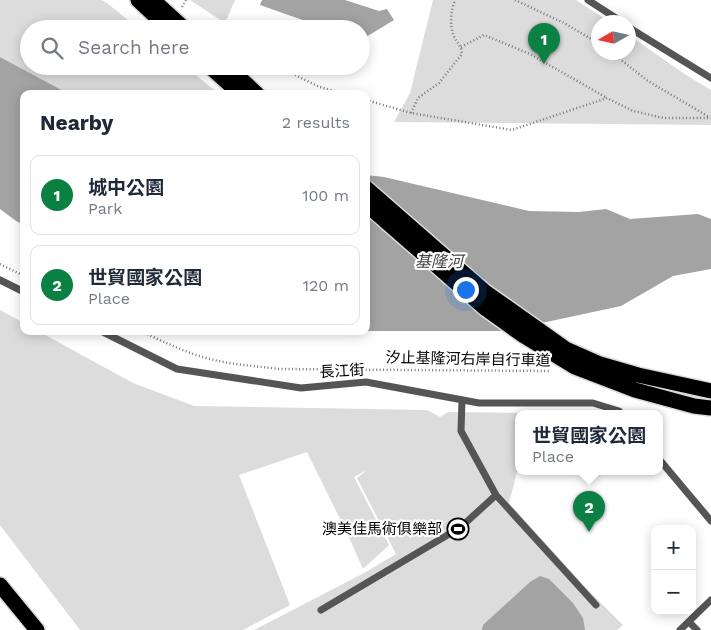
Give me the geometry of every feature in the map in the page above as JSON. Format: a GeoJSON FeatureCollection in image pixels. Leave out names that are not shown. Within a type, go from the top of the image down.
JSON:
{"type":"FeatureCollection","features":[{"type":"Feature","properties":{"kind":"highway"},"geometry":{"type":"LineString","coordinates":[[138,0],[159,20]]}},
{"type":"Feature","properties":{"kind":"highway"},"geometry":{"type":"LineString","coordinates":[[154,0],[176,20]]}},
{"type":"Feature","properties":{"kind":"highway"},"geometry":{"type":"LineString","coordinates":[[219,75],[236,90]]}},
{"type":"Feature","properties":{"kind":"highway"},"geometry":{"type":"LineString","coordinates":[[237,75],[253,90]]}},
{"type":"Feature","properties":{"kind":"highway"},"geometry":{"type":"LineString","coordinates":[[370,191],[484,291],[566,349],[600,364],[711,391]]}},
{"type":"Feature","properties":{"kind":"highway"},"geometry":{"type":"LineString","coordinates":[[370,207],[486,308],[521,334],[575,367],[635,390],[694,406],[711,408]]}},
{"type":"Feature","properties":{"kind":"highway"},"geometry":{"type":"LineString","coordinates":[[0,586],[37,630]]}},
{"type":"Feature","properties":{"kind":"lane"},"geometry":{"type":"LineString","coordinates":[[588,0],[611,15]]}},
{"type":"Feature","properties":{"kind":"lane"},"geometry":{"type":"LineString","coordinates":[[636,32],[711,78]]}},
{"type":"Feature","properties":{"kind":"lane"},"geometry":{"type":"LineString","coordinates":[[0,280],[20,290]]}},
{"type":"Feature","properties":{"kind":"lane","name":"長江街"},"geometry":{"type":"LineString","coordinates":[[109,335],[177,370],[301,388],[366,382],[479,403],[593,403],[616,410]]}},
{"type":"Feature","properties":{"kind":"lane"},"geometry":{"type":"LineString","coordinates":[[462,400],[461,430],[496,495],[596,606]]}},
{"type":"Feature","properties":{"kind":"lane"},"geometry":{"type":"LineString","coordinates":[[663,464],[711,521]]}},
{"type":"Feature","properties":{"kind":"lane"},"geometry":{"type":"LineString","coordinates":[[322,610],[462,527],[496,495]]}},
{"type":"Feature","properties":{"kind":"lane"},"geometry":{"type":"LineString","coordinates":[[680,630],[711,600]]}},
{"type":"Feature","properties":{"kind":"lane"},"geometry":{"type":"LineString","coordinates":[[689,622],[697,630]]}},
{"type":"Feature","properties":{"kind":"path"},"geometry":{"type":"LineString","coordinates":[[411,114],[418,98],[439,83],[462,54],[461,47],[454,37],[451,28],[455,0]]}},
{"type":"Feature","properties":{"kind":"path"},"geometry":{"type":"LineString","coordinates":[[515,0],[564,23],[591,40]]}},
{"type":"Feature","properties":{"kind":"path"},"geometry":{"type":"LineString","coordinates":[[461,47],[484,35],[530,54],[633,111],[664,118],[711,118]]}},
{"type":"Feature","properties":{"kind":"path"},"geometry":{"type":"LineString","coordinates":[[622,60],[648,81],[711,118]]}},
{"type":"Feature","properties":{"kind":"path"},"geometry":{"type":"LineString","coordinates":[[295,75],[330,90]]}},
{"type":"Feature","properties":{"kind":"path"},"geometry":{"type":"LineString","coordinates":[[370,101],[411,114],[512,130],[607,98]]}},
{"type":"Feature","properties":{"kind":"path"},"geometry":{"type":"LineString","coordinates":[[0,264],[20,274]]}},
{"type":"Feature","properties":{"kind":"path","name":"汐止基隆河右岸自行車道"},"geometry":{"type":"LineString","coordinates":[[150,335],[188,352],[238,365],[280,368],[554,371]]}},
{"type":"Feature","properties":{"kind":"shaded area"},"geometry":{"type":"Polygon","coordinates":[[[0,0],[101,0],[128,20],[20,20],[20,68],[0,57],[0,0]]]}},
{"type":"Feature","properties":{"kind":"shaded area"},"geometry":{"type":"Polygon","coordinates":[[[190,0],[235,0],[226,20],[220,20],[190,0]]]}},
{"type":"Feature","properties":{"kind":"shaded area"},"geometry":{"type":"Polygon","coordinates":[[[433,0],[576,0],[599,15],[591,15],[591,60],[636,60],[636,40],[711,90],[711,125],[394,122],[410,93],[433,0]]]}},
{"type":"Feature","properties":{"kind":"shaded area"},"geometry":{"type":"Polygon","coordinates":[[[34,75],[196,75],[214,90],[62,90],[34,75]]]}},
{"type":"Feature","properties":{"kind":"shaded area"},"geometry":{"type":"Polygon","coordinates":[[[0,310],[20,321],[20,335],[45,335],[133,383],[194,406],[427,410],[440,417],[448,412],[515,413],[516,475],[509,503],[585,587],[623,625],[617,630],[254,630],[366,572],[396,554],[357,478],[367,470],[354,477],[389,545],[363,569],[307,452],[239,475],[290,605],[243,630],[80,630],[0,525],[0,310]]]}},
{"type":"Feature","properties":{"kind":"water"},"geometry":{"type":"Polygon","coordinates":[[[262,0],[345,0],[379,11],[387,9],[394,20],[370,35],[370,20],[302,20],[260,5],[262,0]]]}},
{"type":"Feature","properties":{"kind":"water"},"geometry":{"type":"Polygon","coordinates":[[[0,57],[20,68],[20,75],[34,75],[62,90],[20,90],[20,223],[0,209],[0,57]]]}},
{"type":"Feature","properties":{"kind":"water","name":"基隆河"},"geometry":{"type":"Polygon","coordinates":[[[370,175],[384,177],[529,211],[579,212],[606,209],[630,219],[698,214],[711,219],[711,269],[673,276],[621,306],[504,331],[370,331],[370,175]]]}},
{"type":"Feature","properties":{"kind":"water"},"geometry":{"type":"Polygon","coordinates":[[[540,576],[549,579],[573,603],[583,618],[585,630],[482,630],[483,625],[530,582],[540,576]]]}},
{"type":"Feature","properties":{"kind":"place","name":"城中公園"},"geometry":{"type":"Point","coordinates":[544,64]}},
{"type":"Feature","properties":{"kind":"place","name":"澳美佳馬術俱樂部"},"geometry":{"type":"Point","coordinates":[458,529]}},
{"type":"Feature","properties":{"kind":"place","name":"世貿國家公園"},"geometry":{"type":"Point","coordinates":[589,532]}}]}
